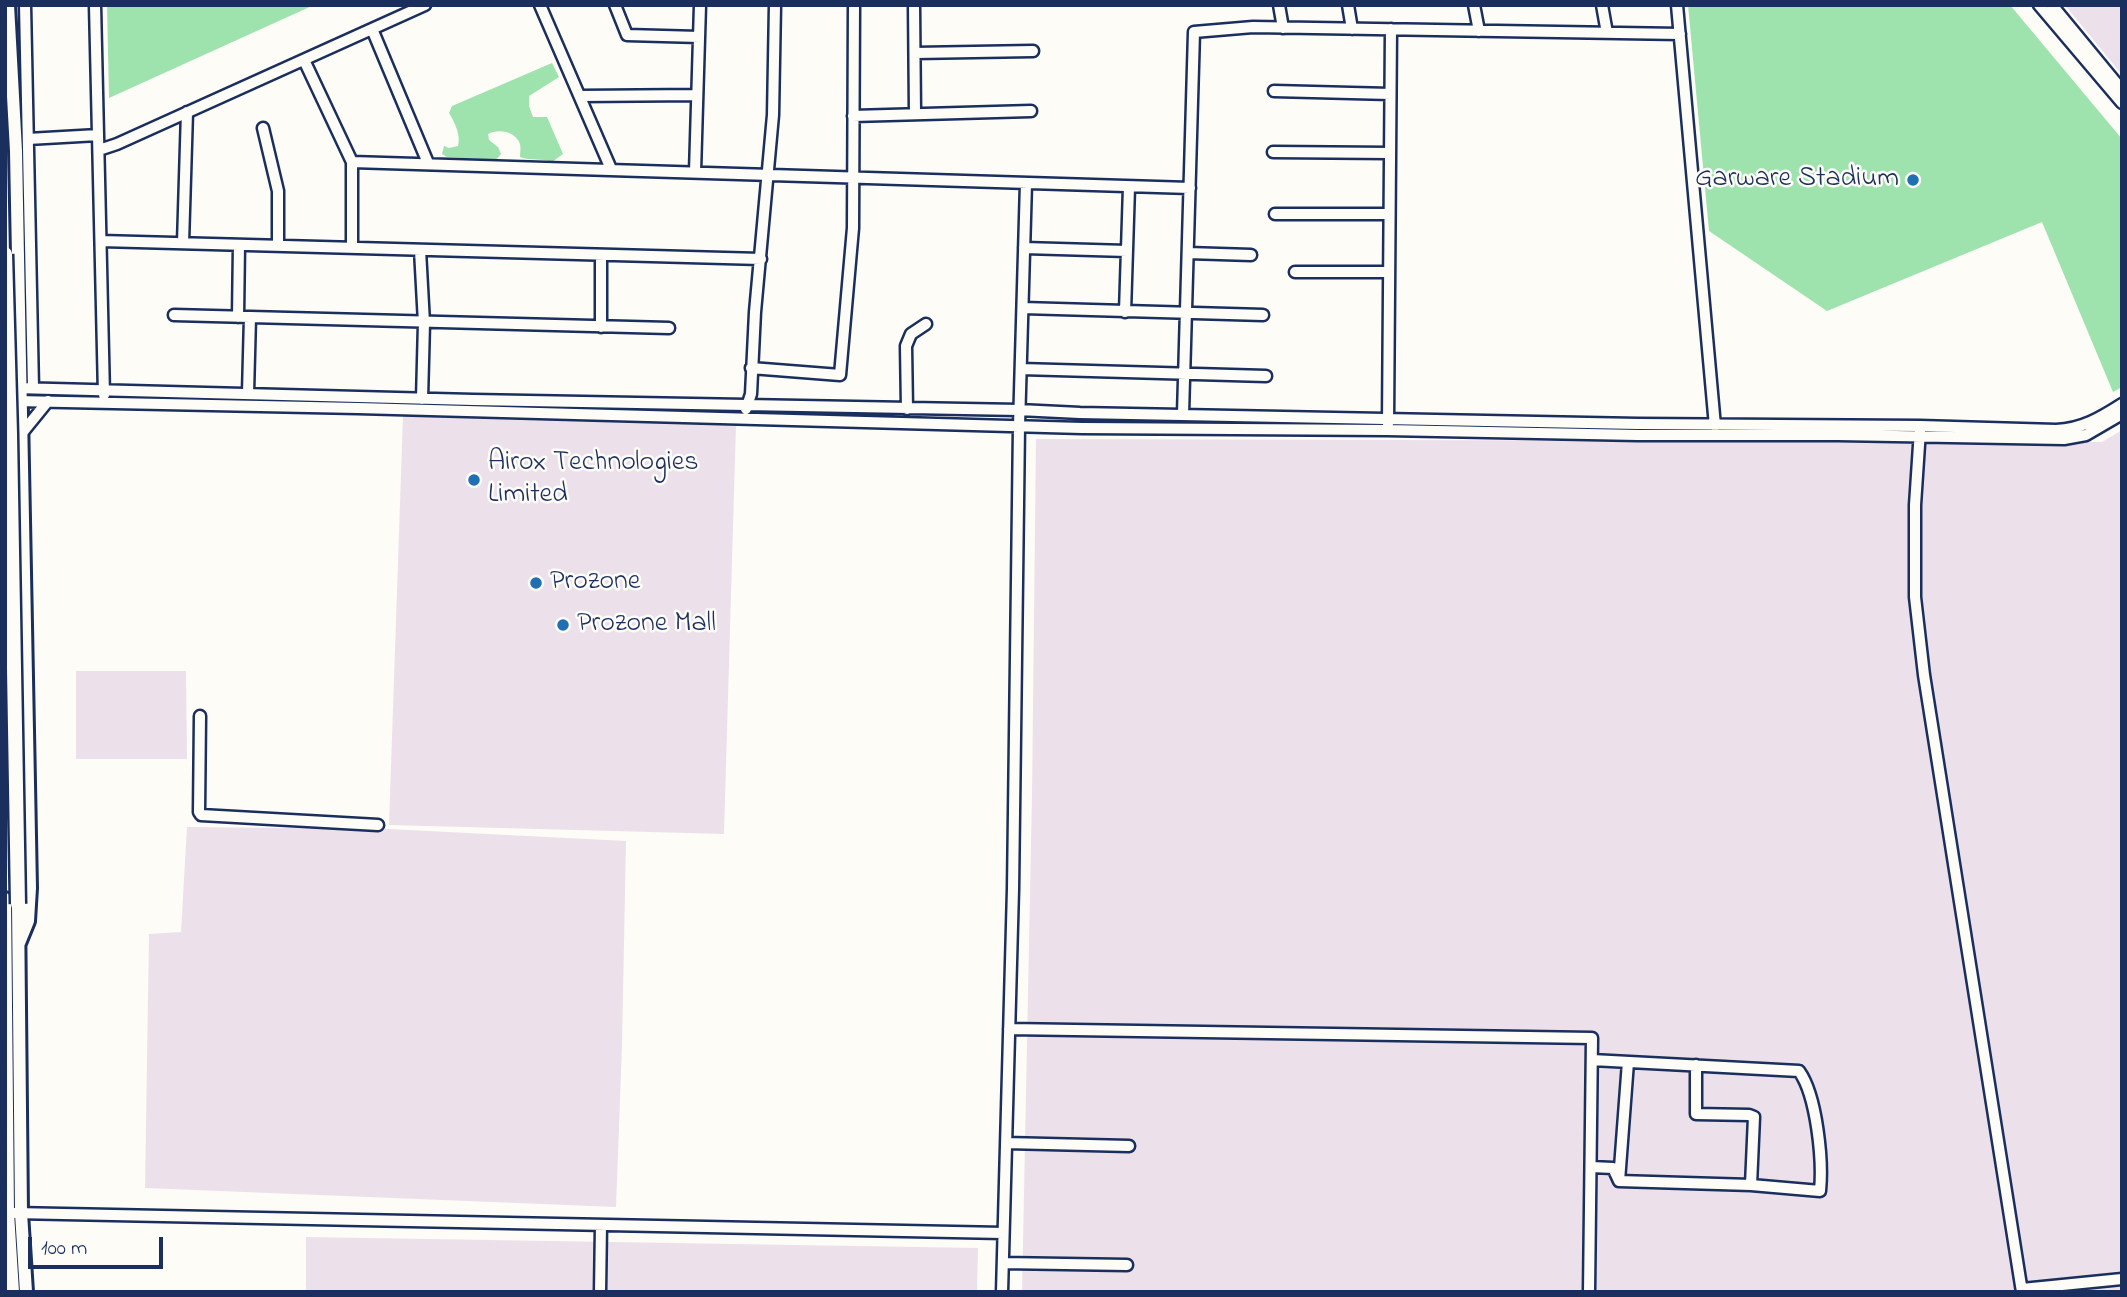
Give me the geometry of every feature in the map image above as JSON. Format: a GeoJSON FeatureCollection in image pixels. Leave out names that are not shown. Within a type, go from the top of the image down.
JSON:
{"type":"FeatureCollection","features":[{"type":"Feature","properties":{"kind":"highway"},"geometry":{"type":"LineString","coordinates":[[5,254],[10,434],[11,902]]}},
{"type":"Feature","properties":{"kind":"main road"},"geometry":{"type":"LineString","coordinates":[[8,5],[25,392],[22,433],[30,888],[28,921],[19,943]]}},
{"type":"Feature","properties":{"kind":"main road"},"geometry":{"type":"LineString","coordinates":[[11,902],[6,921],[6,1105],[14,1213],[26,1292]]}},
{"type":"Feature","properties":{"kind":"main road"},"geometry":{"type":"LineString","coordinates":[[11,902],[19,943],[13,1292]]}},
{"type":"Feature","properties":{"kind":"street"},"geometry":{"type":"LineString","coordinates":[[25,5],[28,139],[25,392]]}},
{"type":"Feature","properties":{"kind":"street"},"geometry":{"type":"LineString","coordinates":[[95,5],[104,403]]}},
{"type":"Feature","properties":{"kind":"street"},"geometry":{"type":"LineString","coordinates":[[99,150],[425,5]]}},
{"type":"Feature","properties":{"kind":"street"},"geometry":{"type":"LineString","coordinates":[[540,5],[611,169]]}},
{"type":"Feature","properties":{"kind":"street"},"geometry":{"type":"LineString","coordinates":[[614,5],[627,35],[699,37]]}},
{"type":"Feature","properties":{"kind":"street"},"geometry":{"type":"LineString","coordinates":[[695,172],[700,5]]}},
{"type":"Feature","properties":{"kind":"street"},"geometry":{"type":"LineString","coordinates":[[752,419],[751,368],[773,115],[775,5]]}},
{"type":"Feature","properties":{"kind":"street"},"geometry":{"type":"LineString","coordinates":[[751,368],[840,375],[853,228],[854,5]]}},
{"type":"Feature","properties":{"kind":"street"},"geometry":{"type":"LineString","coordinates":[[915,5],[915,114]]}},
{"type":"Feature","properties":{"kind":"street"},"geometry":{"type":"LineString","coordinates":[[1279,5],[1283,28]]}},
{"type":"Feature","properties":{"kind":"street"},"geometry":{"type":"LineString","coordinates":[[1348,5],[1352,29]]}},
{"type":"Feature","properties":{"kind":"street"},"geometry":{"type":"LineString","coordinates":[[1474,5],[1479,31]]}},
{"type":"Feature","properties":{"kind":"street"},"geometry":{"type":"LineString","coordinates":[[1602,5],[1607,33]]}},
{"type":"Feature","properties":{"kind":"street"},"geometry":{"type":"LineString","coordinates":[[1677,5],[1716,435]]}},
{"type":"Feature","properties":{"kind":"street"},"geometry":{"type":"LineString","coordinates":[[2039,5],[2122,103]]}},
{"type":"Feature","properties":{"kind":"street"},"geometry":{"type":"LineString","coordinates":[[2052,5],[2122,90]]}},
{"type":"Feature","properties":{"kind":"street"},"geometry":{"type":"LineString","coordinates":[[1183,414],[1194,32],[1253,27],[1680,34]]}},
{"type":"Feature","properties":{"kind":"street"},"geometry":{"type":"LineString","coordinates":[[372,29],[428,163]]}},
{"type":"Feature","properties":{"kind":"street"},"geometry":{"type":"LineString","coordinates":[[1388,424],[1391,29]]}},
{"type":"Feature","properties":{"kind":"street"},"geometry":{"type":"LineString","coordinates":[[915,53],[1032,51]]}},
{"type":"Feature","properties":{"kind":"street"},"geometry":{"type":"LineString","coordinates":[[304,60],[352,162],[352,248]]}},
{"type":"Feature","properties":{"kind":"street"},"geometry":{"type":"LineString","coordinates":[[1274,90],[1390,94]]}},
{"type":"Feature","properties":{"kind":"street"},"geometry":{"type":"LineString","coordinates":[[580,96],[697,96]]}},
{"type":"Feature","properties":{"kind":"street"},"geometry":{"type":"LineString","coordinates":[[853,116],[1031,111]]}},
{"type":"Feature","properties":{"kind":"street"},"geometry":{"type":"LineString","coordinates":[[183,243],[187,112]]}},
{"type":"Feature","properties":{"kind":"street"},"geometry":{"type":"LineString","coordinates":[[263,128],[278,191],[278,246]]}},
{"type":"Feature","properties":{"kind":"street"},"geometry":{"type":"LineString","coordinates":[[28,139],[98,135]]}},
{"type":"Feature","properties":{"kind":"street"},"geometry":{"type":"LineString","coordinates":[[1273,152],[1390,153]]}},
{"type":"Feature","properties":{"kind":"street"},"geometry":{"type":"LineString","coordinates":[[352,162],[1190,188]]}},
{"type":"Feature","properties":{"kind":"street"},"geometry":{"type":"LineString","coordinates":[[1002,1292],[1026,183]]}},
{"type":"Feature","properties":{"kind":"street"},"geometry":{"type":"LineString","coordinates":[[1125,312],[1129,187]]}},
{"type":"Feature","properties":{"kind":"street"},"geometry":{"type":"LineString","coordinates":[[1275,214],[1389,214]]}},
{"type":"Feature","properties":{"kind":"street"},"geometry":{"type":"LineString","coordinates":[[101,241],[761,259]]}},
{"type":"Feature","properties":{"kind":"street"},"geometry":{"type":"LineString","coordinates":[[238,317],[239,245]]}},
{"type":"Feature","properties":{"kind":"street"},"geometry":{"type":"LineString","coordinates":[[1024,248],[1127,251]]}},
{"type":"Feature","properties":{"kind":"street"},"geometry":{"type":"LineString","coordinates":[[420,250],[424,323],[422,399]]}},
{"type":"Feature","properties":{"kind":"street"},"geometry":{"type":"LineString","coordinates":[[1188,253],[1251,255]]}},
{"type":"Feature","properties":{"kind":"street"},"geometry":{"type":"LineString","coordinates":[[601,255],[601,327]]}},
{"type":"Feature","properties":{"kind":"street"},"geometry":{"type":"LineString","coordinates":[[1296,272],[1389,272]]}},
{"type":"Feature","properties":{"kind":"street"},"geometry":{"type":"LineString","coordinates":[[1023,308],[1263,316]]}},
{"type":"Feature","properties":{"kind":"street"},"geometry":{"type":"LineString","coordinates":[[174,315],[668,328]]}},
{"type":"Feature","properties":{"kind":"street"},"geometry":{"type":"LineString","coordinates":[[248,393],[250,317]]}},
{"type":"Feature","properties":{"kind":"street"},"geometry":{"type":"LineString","coordinates":[[907,409],[907,341],[911,334],[926,324]]}},
{"type":"Feature","properties":{"kind":"street"},"geometry":{"type":"LineString","coordinates":[[1021,369],[1266,376]]}},
{"type":"Feature","properties":{"kind":"street"},"geometry":{"type":"LineString","coordinates":[[5,388],[48,401],[104,403],[1225,430],[1388,424]]}},
{"type":"Feature","properties":{"kind":"street"},"geometry":{"type":"LineString","coordinates":[[5,401],[25,392],[104,390],[1183,414],[1716,435],[1920,431]]}},
{"type":"Feature","properties":{"kind":"street"},"geometry":{"type":"LineString","coordinates":[[22,433],[48,401]]}},
{"type":"Feature","properties":{"kind":"street"},"geometry":{"type":"LineString","coordinates":[[1981,433],[2073,429],[2086,425],[2122,404]]}},
{"type":"Feature","properties":{"kind":"street"},"geometry":{"type":"LineString","coordinates":[[1483,426],[1715,423],[2072,438],[2101,427],[2122,414]]}},
{"type":"Feature","properties":{"kind":"street"},"geometry":{"type":"LineString","coordinates":[[1920,431],[1915,505],[1916,608],[1924,676],[2022,1290],[2122,1279]]}},
{"type":"Feature","properties":{"kind":"street"},"geometry":{"type":"LineString","coordinates":[[200,716],[201,815],[379,825]]}},
{"type":"Feature","properties":{"kind":"street"},"geometry":{"type":"LineString","coordinates":[[1009,1029],[1592,1038],[1590,1292]]}},
{"type":"Feature","properties":{"kind":"street"},"geometry":{"type":"LineString","coordinates":[[1592,1060],[1796,1070],[1802,1074],[1819,1134],[1822,1175],[1820,1191],[1751,1185],[1619,1181]]}},
{"type":"Feature","properties":{"kind":"street"},"geometry":{"type":"LineString","coordinates":[[1619,1181],[1628,1062]]}},
{"type":"Feature","properties":{"kind":"street"},"geometry":{"type":"LineString","coordinates":[[1696,1065],[1696,1114],[1754,1117],[1751,1185]]}},
{"type":"Feature","properties":{"kind":"street"},"geometry":{"type":"LineString","coordinates":[[1006,1143],[1129,1146]]}},
{"type":"Feature","properties":{"kind":"street"},"geometry":{"type":"LineString","coordinates":[[1591,1167],[1613,1168],[1619,1181]]}},
{"type":"Feature","properties":{"kind":"street"},"geometry":{"type":"LineString","coordinates":[[14,1213],[1003,1233]]}},
{"type":"Feature","properties":{"kind":"street"},"geometry":{"type":"LineString","coordinates":[[600,1292],[601,1225]]}},
{"type":"Feature","properties":{"kind":"street"},"geometry":{"type":"LineString","coordinates":[[1003,1264],[1127,1265]]}},
{"type":"Feature","properties":{"kind":"shaded area"},"geometry":{"type":"Polygon","coordinates":[[[2065,5],[2122,5],[2122,75],[2065,5]]]}},
{"type":"Feature","properties":{"kind":"shaded area","name":"Prozone Mall"},"geometry":{"type":"Polygon","coordinates":[[[403,416],[736,425],[724,834],[389,825],[403,416]]]}},
{"type":"Feature","properties":{"kind":"shaded area"},"geometry":{"type":"Polygon","coordinates":[[[2122,430],[2122,1292],[1022,1292],[1036,439],[2102,442],[2122,430]]]}},
{"type":"Feature","properties":{"kind":"shaded area"},"geometry":{"type":"Polygon","coordinates":[[[76,671],[186,671],[187,759],[76,759],[76,671]]]}},
{"type":"Feature","properties":{"kind":"shaded area"},"geometry":{"type":"Polygon","coordinates":[[[187,827],[389,829],[626,841],[616,1207],[145,1188],[149,934],[181,932],[187,827]]]}},
{"type":"Feature","properties":{"kind":"shaded area"},"geometry":{"type":"Polygon","coordinates":[[[306,1237],[978,1248],[977,1292],[306,1292],[306,1237]]]}},
{"type":"Feature","properties":{"kind":"green space"},"geometry":{"type":"Polygon","coordinates":[[[107,5],[314,5],[109,98],[107,5]]]}},
{"type":"Feature","properties":{"kind":"green space","name":"Garware Stadium"},"geometry":{"type":"Polygon","coordinates":[[[1688,5],[2010,5],[2122,139],[2122,387],[2113,392],[2042,222],[1827,311],[1709,231],[1688,5]]]}},
{"type":"Feature","properties":{"kind":"green space"},"geometry":{"type":"Polygon","coordinates":[[[552,63],[559,77],[529,96],[529,106],[533,117],[547,117],[563,154],[552,162],[520,157],[518,140],[507,132],[497,131],[488,134],[489,140],[498,147],[501,154],[496,160],[447,157],[442,154],[444,146],[458,146],[459,142],[449,113],[452,106],[552,63]]]}},
{"type":"Feature","properties":{"kind":"place","name":"Garware Stadium"},"geometry":{"type":"Point","coordinates":[1913,180]}},
{"type":"Feature","properties":{"kind":"place","name":"Airox Technologies Limited"},"geometry":{"type":"Point","coordinates":[474,480]}},
{"type":"Feature","properties":{"kind":"place","name":"Prozone"},"geometry":{"type":"Point","coordinates":[536,583]}},
{"type":"Feature","properties":{"kind":"place","name":"Prozone Mall"},"geometry":{"type":"Point","coordinates":[563,625]}}]}
